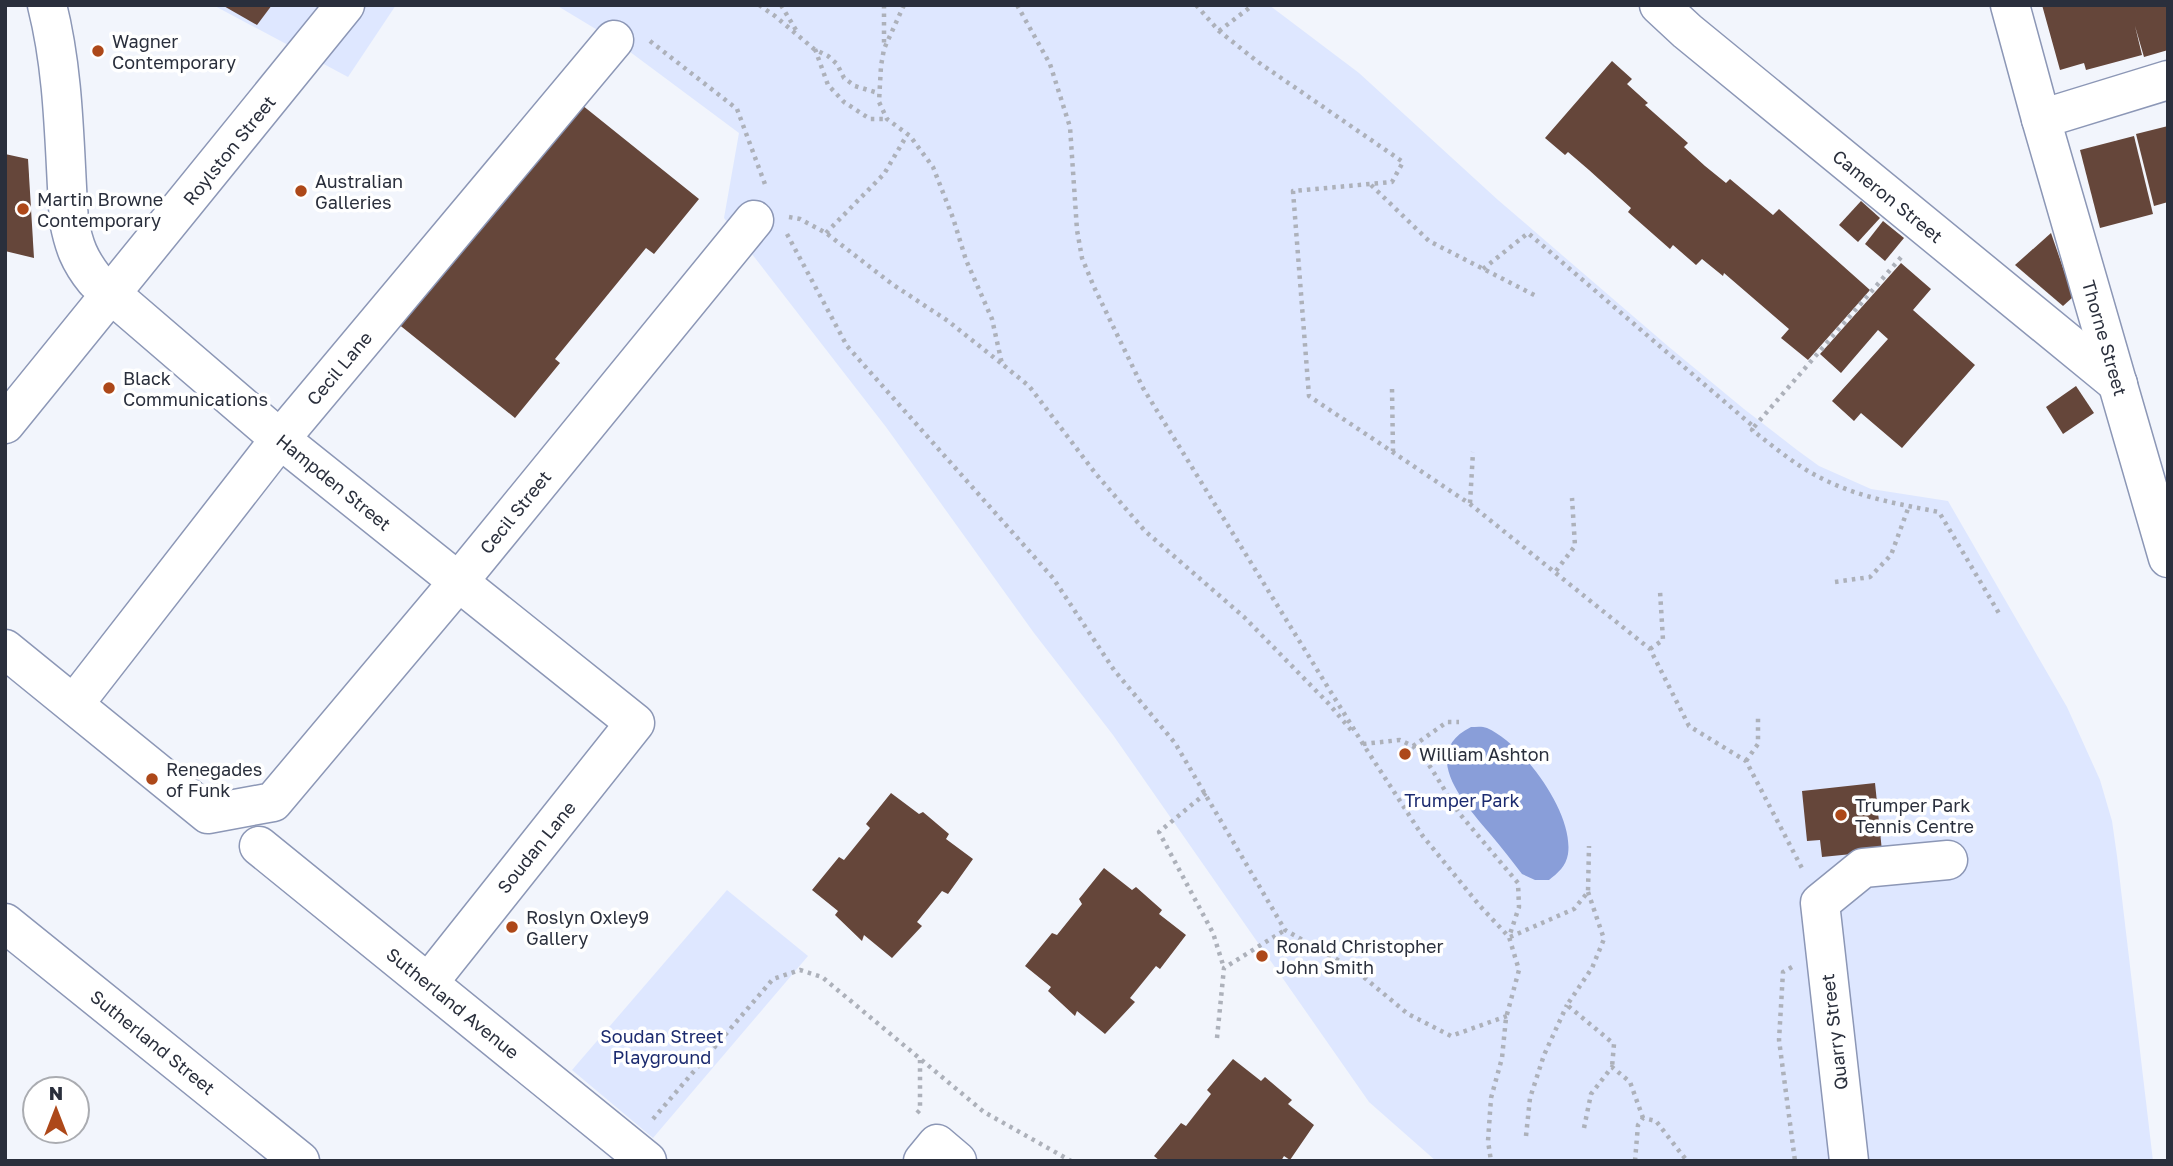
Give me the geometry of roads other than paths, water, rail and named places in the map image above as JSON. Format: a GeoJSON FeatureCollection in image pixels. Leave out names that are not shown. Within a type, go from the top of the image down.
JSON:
{"type":"FeatureCollection","features":[{"type":"Feature","properties":{"kind":"street","name":"Hampden Street"},"geometry":{"type":"LineString","coordinates":[[47,5],[60,78],[69,221],[81,263],[95,280],[280,439],[635,723]]}},
{"type":"Feature","properties":{"kind":"street","name":"Roylston Street"},"geometry":{"type":"LineString","coordinates":[[5,424],[345,5]]}},
{"type":"Feature","properties":{"kind":"street","name":"Cameron Street"},"geometry":{"type":"LineString","coordinates":[[1659,5],[1687,31],[2118,384]]}},
{"type":"Feature","properties":{"kind":"street","name":"Thorne Street"},"geometry":{"type":"LineString","coordinates":[[2011,5],[2041,119],[2168,558]]}},
{"type":"Feature","properties":{"kind":"street","name":"Cecil Lane"},"geometry":{"type":"LineString","coordinates":[[74,704],[280,439],[629,38]]}},
{"type":"Feature","properties":{"kind":"street"},"geometry":{"type":"LineString","coordinates":[[2041,119],[2168,80]]}},
{"type":"Feature","properties":{"kind":"street","name":"Cecil Street"},"geometry":{"type":"LineString","coordinates":[[74,704],[208,814],[273,802],[765,217]]}},
{"type":"Feature","properties":{"kind":"street"},"geometry":{"type":"LineString","coordinates":[[5,649],[74,704]]}},
{"type":"Feature","properties":{"kind":"street","name":"Soudan Lane"},"geometry":{"type":"LineString","coordinates":[[437,972],[635,723]]}},
{"type":"Feature","properties":{"kind":"street","name":"Sutherland Avenue"},"geometry":{"type":"LineString","coordinates":[[260,846],[647,1161]]}},
{"type":"Feature","properties":{"kind":"street","name":"Quarry Street"},"geometry":{"type":"LineString","coordinates":[[1849,1161],[1820,903],[1863,868],[1948,860]]}},
{"type":"Feature","properties":{"kind":"street","name":"Sutherland Street"},"geometry":{"type":"LineString","coordinates":[[5,923],[300,1161]]}},
{"type":"Feature","properties":{"kind":"water"},"geometry":{"type":"Polygon","coordinates":[[[1471,727],[1487,728],[1516,749],[1530,764],[1554,800],[1568,837],[1568,854],[1563,866],[1549,880],[1535,880],[1522,874],[1470,810],[1452,780],[1447,765],[1448,751],[1455,738],[1471,727]]]}},
{"type":"Feature","properties":{"kind":"place","name":"Wagner Contemporary"},"geometry":{"type":"Point","coordinates":[98,51]}},
{"type":"Feature","properties":{"kind":"place","name":"Australian Galleries"},"geometry":{"type":"Point","coordinates":[301,191]}},
{"type":"Feature","properties":{"kind":"place","name":"Martin Browne Contemporary"},"geometry":{"type":"Point","coordinates":[23,209]}},
{"type":"Feature","properties":{"kind":"place","name":"Black Communications"},"geometry":{"type":"Point","coordinates":[109,388]}},
{"type":"Feature","properties":{"kind":"place","name":"William Ashton"},"geometry":{"type":"Point","coordinates":[1405,754]}},
{"type":"Feature","properties":{"kind":"place","name":"Renegades of Funk"},"geometry":{"type":"Point","coordinates":[152,779]}},
{"type":"Feature","properties":{"kind":"place","name":"Trumper Park Tennis Centre"},"geometry":{"type":"Point","coordinates":[1841,815]}},
{"type":"Feature","properties":{"kind":"place","name":"Roslyn Oxley9 Gallery"},"geometry":{"type":"Point","coordinates":[512,927]}},
{"type":"Feature","properties":{"kind":"place","name":"Ronald Christopher John Smith"},"geometry":{"type":"Point","coordinates":[1262,956]}},
{"type":"Feature","properties":{"kind":"park label","name":"Trumper Park"},"geometry":{"type":"Point","coordinates":[1462,800]}},
{"type":"Feature","properties":{"kind":"park label","name":"Soudan Street Playground"},"geometry":{"type":"Point","coordinates":[662,1046]}}]}
